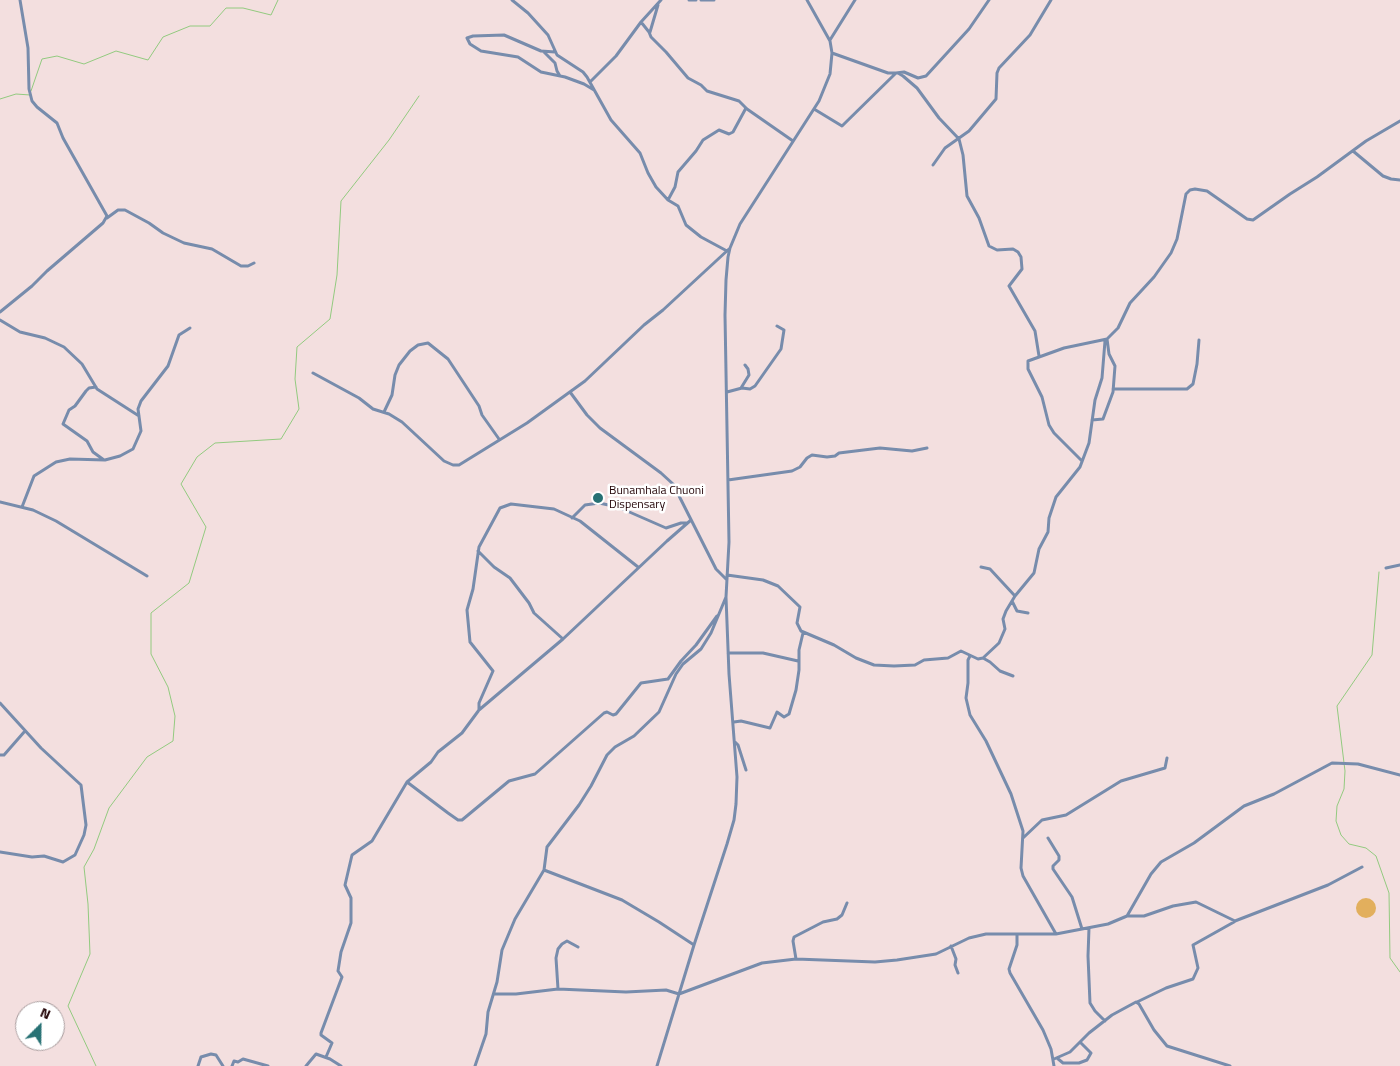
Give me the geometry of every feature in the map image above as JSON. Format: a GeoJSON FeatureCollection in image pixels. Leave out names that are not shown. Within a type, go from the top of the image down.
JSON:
{"type":"FeatureCollection","features":[{"type":"Feature","properties":{"kind":"street"},"geometry":{"type":"LineString","coordinates":[[20,0],[28,48],[29,89],[32,101],[57,123],[63,138],[104,209],[107,218]]}},
{"type":"Feature","properties":{"kind":"street"},"geometry":{"type":"LineString","coordinates":[[512,0],[543,29],[551,40],[555,52],[562,59],[583,72],[597,92],[611,120],[640,153],[656,187],[668,200],[678,206],[684,221],[691,230],[709,242],[729,250]]}},
{"type":"Feature","properties":{"kind":"street"},"geometry":{"type":"LineString","coordinates":[[689,0],[696,0]]}},
{"type":"Feature","properties":{"kind":"street"},"geometry":{"type":"LineString","coordinates":[[701,0],[714,0]]}},
{"type":"Feature","properties":{"kind":"street"},"geometry":{"type":"LineString","coordinates":[[658,1066],[734,820],[737,786],[726,597],[728,480],[726,280],[729,250],[748,210],[814,109],[830,74],[832,53],[830,40],[807,0]]}},
{"type":"Feature","properties":{"kind":"street"},"geometry":{"type":"LineString","coordinates":[[830,40],[855,0]]}},
{"type":"Feature","properties":{"kind":"street"},"geometry":{"type":"LineString","coordinates":[[832,53],[888,73],[904,72],[918,78],[926,76],[969,29],[989,0]]}},
{"type":"Feature","properties":{"kind":"street"},"geometry":{"type":"LineString","coordinates":[[933,165],[945,148],[969,130],[996,99],[997,73],[999,68],[1030,35],[1051,0]]}},
{"type":"Feature","properties":{"kind":"street"},"geometry":{"type":"LineString","coordinates":[[590,82],[616,56],[641,22],[660,2]]}},
{"type":"Feature","properties":{"kind":"street"},"geometry":{"type":"LineString","coordinates":[[649,33],[660,2]]}},
{"type":"Feature","properties":{"kind":"street"},"geometry":{"type":"LineString","coordinates":[[641,22],[651,38],[666,52],[688,78],[701,85],[707,91],[737,100],[793,141]]}},
{"type":"Feature","properties":{"kind":"street"},"geometry":{"type":"LineString","coordinates":[[555,52],[543,51],[504,35],[466,38],[470,44],[481,50],[503,56],[518,57],[541,72],[584,84],[597,92]]}},
{"type":"Feature","properties":{"kind":"street"},"geometry":{"type":"LineString","coordinates":[[543,51],[555,63],[560,76]]}},
{"type":"Feature","properties":{"kind":"street"},"geometry":{"type":"LineString","coordinates":[[814,109],[839,126],[844,126],[896,73]]}},
{"type":"Feature","properties":{"kind":"street"},"geometry":{"type":"LineString","coordinates":[[896,73],[903,76],[917,88],[939,118],[959,139],[968,196],[979,218],[989,246],[997,250],[1013,249],[1018,252],[1021,258],[1022,269],[1010,286],[1013,295],[1024,310],[1035,331],[1039,356]]}},
{"type":"Feature","properties":{"kind":"street"},"geometry":{"type":"LineString","coordinates":[[668,200],[675,186],[678,172],[703,140],[719,130],[731,133],[746,108]]}},
{"type":"Feature","properties":{"kind":"street"},"geometry":{"type":"LineString","coordinates":[[570,392],[587,415],[600,428],[669,479],[677,490],[716,568],[727,577],[763,580],[782,588],[800,607],[797,623],[798,629],[803,633],[834,645],[856,658],[878,666],[916,664],[937,657],[948,658],[961,651],[978,659],[983,658],[997,646],[1005,629],[1003,617],[1014,596],[1034,573],[1039,549],[1048,532],[1052,505],[1059,491],[1080,467],[1081,460],[1089,443],[1095,400],[1102,378],[1105,343],[1118,328],[1130,303],[1171,253],[1179,231],[1184,201],[1190,190],[1200,189],[1207,191],[1247,219],[1253,220],[1400,120]]}},
{"type":"Feature","properties":{"kind":"street"},"geometry":{"type":"LineString","coordinates":[[1353,151],[1383,176],[1400,180]]}},
{"type":"Feature","properties":{"kind":"street"},"geometry":{"type":"LineString","coordinates":[[0,312],[32,286],[114,212],[125,210],[149,222],[164,233],[184,242],[212,249],[241,266],[248,266],[254,263]]}},
{"type":"Feature","properties":{"kind":"street"},"geometry":{"type":"LineString","coordinates":[[313,373],[359,398],[374,409],[384,412],[406,424],[444,460],[453,465],[459,465],[527,422],[597,371],[623,344],[729,250]]}},
{"type":"Feature","properties":{"kind":"street"},"geometry":{"type":"LineString","coordinates":[[0,320],[20,332],[45,338],[64,347],[82,364],[96,387],[139,416]]}},
{"type":"Feature","properties":{"kind":"street"},"geometry":{"type":"LineString","coordinates":[[727,392],[740,388],[754,388],[781,350],[784,330],[777,326]]}},
{"type":"Feature","properties":{"kind":"street"},"geometry":{"type":"LineString","coordinates":[[22,507],[34,476],[56,462],[70,459],[104,460],[120,456],[133,449],[141,431],[139,416],[141,401],[168,366],[179,335],[190,328]]}},
{"type":"Feature","properties":{"kind":"street"},"geometry":{"type":"LineString","coordinates":[[1081,460],[1054,434],[1049,425],[1042,397],[1027,365],[1030,359],[1039,356],[1072,346],[1107,339]]}},
{"type":"Feature","properties":{"kind":"street"},"geometry":{"type":"LineString","coordinates":[[1092,420],[1103,419],[1112,396],[1114,366],[1108,354],[1107,339]]}},
{"type":"Feature","properties":{"kind":"street"},"geometry":{"type":"LineString","coordinates":[[1113,388],[1187,389],[1193,384],[1199,340]]}},
{"type":"Feature","properties":{"kind":"street"},"geometry":{"type":"LineString","coordinates":[[384,412],[392,395],[395,375],[399,365],[410,351],[418,345],[428,343],[448,359],[479,406],[482,416],[499,439]]}},
{"type":"Feature","properties":{"kind":"street"},"geometry":{"type":"LineString","coordinates":[[740,388],[748,375],[748,369],[745,365]]}},
{"type":"Feature","properties":{"kind":"street"},"geometry":{"type":"LineString","coordinates":[[96,387],[89,388],[76,406],[69,410],[63,424],[87,442],[93,452],[104,460]]}},
{"type":"Feature","properties":{"kind":"street"},"geometry":{"type":"LineString","coordinates":[[728,480],[792,471],[812,456],[827,456],[880,448],[912,451],[927,448]]}},
{"type":"Feature","properties":{"kind":"street"},"geometry":{"type":"LineString","coordinates":[[0,502],[33,510],[56,521],[146,576]]}},
{"type":"Feature","properties":{"kind":"street"},"geometry":{"type":"LineString","coordinates":[[572,518],[585,505],[599,503],[618,506],[666,528],[686,523]]}},
{"type":"Feature","properties":{"kind":"street"},"geometry":{"type":"LineString","coordinates":[[479,710],[479,703],[493,671],[469,640],[467,610],[473,589],[478,551],[497,512],[505,505],[511,504],[551,508],[584,523],[638,567]]}},
{"type":"Feature","properties":{"kind":"street"},"geometry":{"type":"LineString","coordinates":[[326,1057],[332,1043],[321,1033],[342,977],[338,971],[341,952],[351,923],[351,898],[345,885],[351,859],[357,851],[372,841],[407,782],[431,762],[438,752],[462,733],[479,710],[563,639],[638,567],[691,520]]}},
{"type":"Feature","properties":{"kind":"street"},"geometry":{"type":"LineString","coordinates":[[478,551],[494,567],[510,578],[534,613],[563,639]]}},
{"type":"Feature","properties":{"kind":"street"},"geometry":{"type":"LineString","coordinates":[[1386,568],[1400,565]]}},
{"type":"Feature","properties":{"kind":"street"},"geometry":{"type":"LineString","coordinates":[[981,567],[990,569],[1014,596]]}},
{"type":"Feature","properties":{"kind":"street"},"geometry":{"type":"LineString","coordinates":[[475,1066],[484,1041],[488,1012],[494,994],[502,950],[511,928],[544,870],[547,847],[579,805],[606,756],[615,747],[634,736],[656,716],[676,674],[683,664],[701,649],[711,632],[726,597]]}},
{"type":"Feature","properties":{"kind":"street"},"geometry":{"type":"LineString","coordinates":[[1012,601],[1017,611],[1028,613]]}},
{"type":"Feature","properties":{"kind":"street"},"geometry":{"type":"LineString","coordinates":[[407,782],[458,820],[462,820],[509,781],[535,774],[604,713],[616,714],[641,683],[668,679],[702,638],[720,612]]}},
{"type":"Feature","properties":{"kind":"street"},"geometry":{"type":"LineString","coordinates":[[734,722],[741,721],[770,728],[777,712],[784,717],[789,714],[796,690],[800,643],[803,633]]}},
{"type":"Feature","properties":{"kind":"street"},"geometry":{"type":"LineString","coordinates":[[728,654],[763,653],[798,661]]}},
{"type":"Feature","properties":{"kind":"street"},"geometry":{"type":"LineString","coordinates":[[970,656],[966,698],[970,715],[978,731],[986,741],[1004,779],[1017,813],[1023,838],[1021,868],[1025,880],[1056,934]]}},
{"type":"Feature","properties":{"kind":"street"},"geometry":{"type":"LineString","coordinates":[[983,658],[1000,671],[1013,676]]}},
{"type":"Feature","properties":{"kind":"street"},"geometry":{"type":"LineString","coordinates":[[0,703],[25,731],[81,785],[86,812],[84,836],[75,855],[62,862],[46,856],[32,857],[0,852]]}},
{"type":"Feature","properties":{"kind":"street"},"geometry":{"type":"LineString","coordinates":[[0,755],[4,755],[25,731]]}},
{"type":"Feature","properties":{"kind":"street"},"geometry":{"type":"LineString","coordinates":[[734,741],[738,746],[746,770]]}},
{"type":"Feature","properties":{"kind":"street"},"geometry":{"type":"LineString","coordinates":[[1023,838],[1042,820],[1066,815],[1121,781],[1165,768],[1167,758]]}},
{"type":"Feature","properties":{"kind":"street"},"geometry":{"type":"LineString","coordinates":[[1127,916],[1158,865],[1194,843],[1244,806],[1274,794],[1332,763],[1358,764],[1400,775]]}},
{"type":"Feature","properties":{"kind":"street"},"geometry":{"type":"LineString","coordinates":[[1048,838],[1060,856],[1053,869],[1072,897],[1082,929]]}},
{"type":"Feature","properties":{"kind":"street"},"geometry":{"type":"LineString","coordinates":[[1055,1058],[1070,1052],[1105,1021],[1132,1003],[1166,988],[1193,980],[1198,968],[1193,945],[1235,921],[1328,885],[1362,867]]}},
{"type":"Feature","properties":{"kind":"street"},"geometry":{"type":"LineString","coordinates":[[544,870],[622,900],[694,945]]}},
{"type":"Feature","properties":{"kind":"street"},"geometry":{"type":"LineString","coordinates":[[494,994],[516,994],[558,988],[626,992],[666,990],[679,994],[762,963],[796,959],[875,962],[897,960],[936,954],[969,938],[986,934],[1056,934],[1089,928],[1120,920],[1127,916],[1144,916],[1173,906],[1196,902],[1235,921]]}},
{"type":"Feature","properties":{"kind":"street"},"geometry":{"type":"LineString","coordinates":[[796,959],[794,937],[823,922],[837,919],[842,915],[847,903]]}},
{"type":"Feature","properties":{"kind":"street"},"geometry":{"type":"LineString","coordinates":[[1089,928],[1090,1003],[1105,1021]]}},
{"type":"Feature","properties":{"kind":"street"},"geometry":{"type":"LineString","coordinates":[[1017,934],[1017,945],[1009,969],[1010,973],[1043,1030],[1055,1058],[1054,1066]]}},
{"type":"Feature","properties":{"kind":"street"},"geometry":{"type":"LineString","coordinates":[[558,988],[556,954],[562,944],[567,941],[578,947]]}},
{"type":"Feature","properties":{"kind":"street"},"geometry":{"type":"LineString","coordinates":[[951,946],[955,955],[955,965],[958,973]]}},
{"type":"Feature","properties":{"kind":"street"},"geometry":{"type":"LineString","coordinates":[[1136,1002],[1140,1004],[1154,1030],[1167,1046],[1230,1066]]}},
{"type":"Feature","properties":{"kind":"street"},"geometry":{"type":"LineString","coordinates":[[1055,1058],[1062,1063],[1079,1063],[1087,1060],[1090,1052],[1080,1042]]}},
{"type":"Feature","properties":{"kind":"street"},"geometry":{"type":"LineString","coordinates":[[198,1066],[201,1057],[211,1054],[216,1055],[223,1066]]}},
{"type":"Feature","properties":{"kind":"street"},"geometry":{"type":"LineString","coordinates":[[306,1066],[315,1054],[326,1057],[341,1066]]}},
{"type":"Feature","properties":{"kind":"street"},"geometry":{"type":"LineString","coordinates":[[232,1066],[234,1061],[238,1062],[243,1059],[268,1066]]}},
{"type":"Feature","properties":{"kind":"shaded area"},"geometry":{"type":"Polygon","coordinates":[[[1362,898],[1370,898],[1376,904],[1376,912],[1370,918],[1362,918],[1356,912],[1356,904],[1362,898]]]}},
{"type":"Feature","properties":{"kind":"waterway"},"geometry":{"type":"LineString","coordinates":[[31,91],[42,59],[57,56],[84,64],[116,51],[148,60],[163,37],[190,26],[210,26],[226,8],[243,8],[271,15],[278,0]]}},
{"type":"Feature","properties":{"kind":"waterway"},"geometry":{"type":"LineString","coordinates":[[0,99],[16,94],[30,95]]}},
{"type":"Feature","properties":{"kind":"waterway"},"geometry":{"type":"LineString","coordinates":[[96,1066],[68,1006],[90,954],[84,867],[94,849],[109,808],[147,757],[173,741],[175,716],[168,687],[151,654],[151,613],[189,583],[206,527],[181,484],[197,457],[215,443],[281,439],[299,409],[295,379],[297,347],[330,319],[337,275],[341,201],[389,140],[419,96]]}},
{"type":"Feature","properties":{"kind":"waterway"},"geometry":{"type":"LineString","coordinates":[[1379,572],[1372,655],[1337,706],[1345,771],[1344,789],[1337,806],[1336,821],[1341,835],[1349,844],[1366,848],[1376,856],[1389,893],[1390,958],[1400,972]]}},
{"type":"Feature","properties":{"kind":"place","name":"Bunamhala Chuoni Dispensary"},"geometry":{"type":"Point","coordinates":[598,498]}}]}
